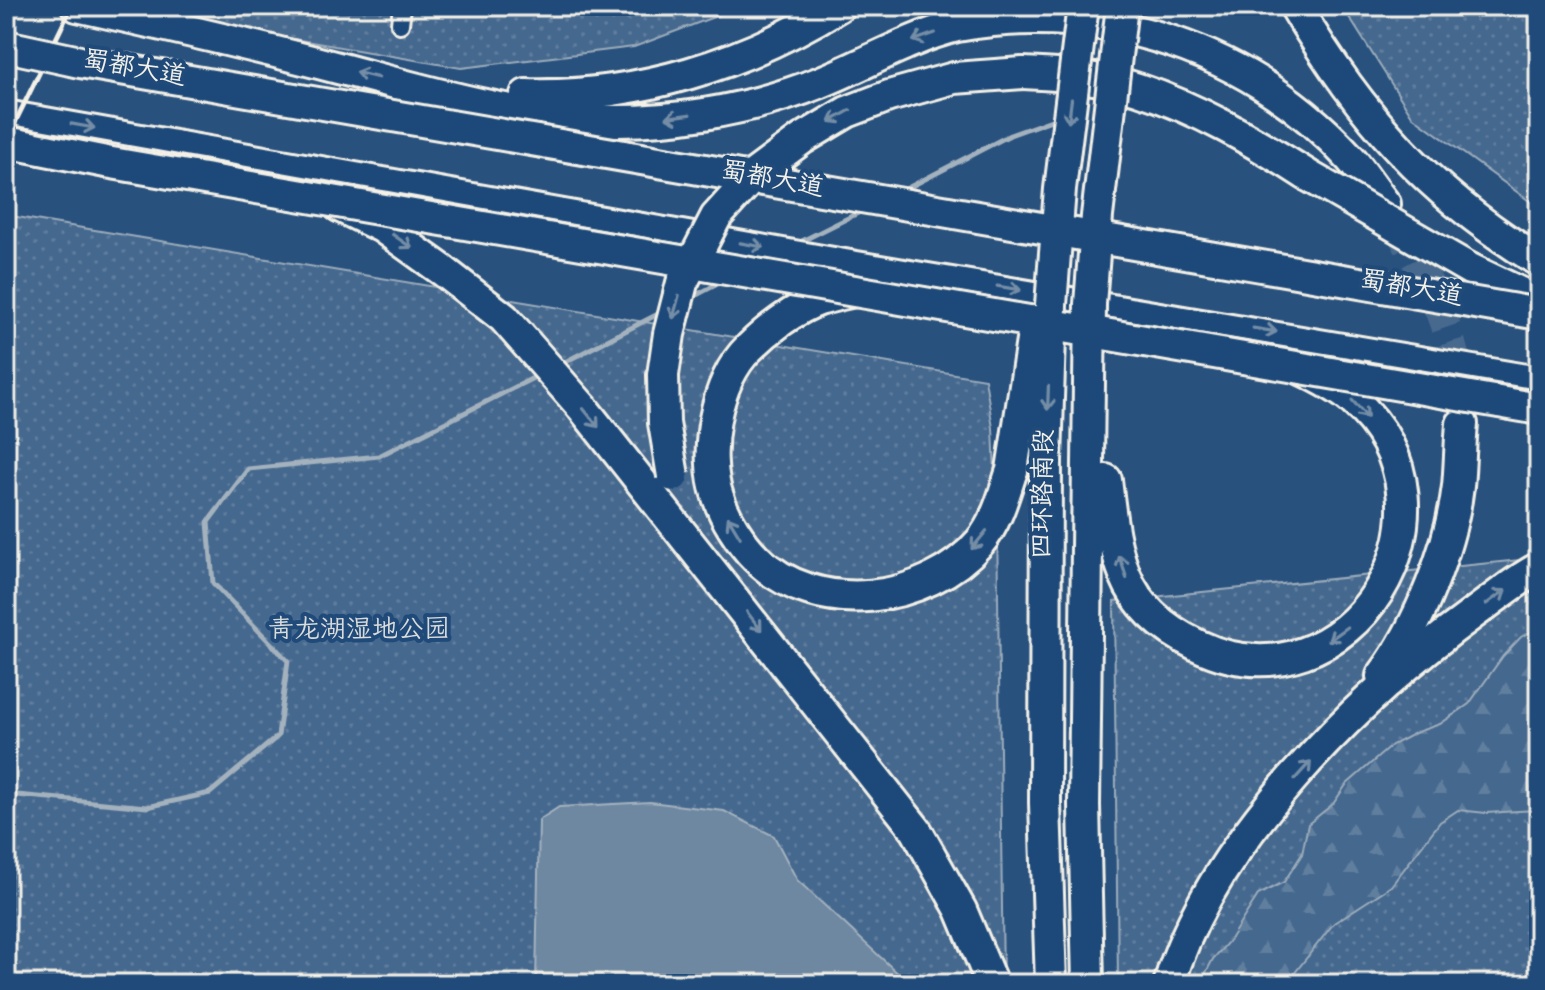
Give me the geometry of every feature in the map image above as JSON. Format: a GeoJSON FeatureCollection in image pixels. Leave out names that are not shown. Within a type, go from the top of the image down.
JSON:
{"type":"FeatureCollection","features":[{"type":"Feature","properties":{"kind":"highway"},"geometry":{"type":"LineString","coordinates":[[77,6],[278,52],[415,88],[508,108],[586,120],[651,120],[738,107],[819,83],[898,46],[956,26],[1018,15],[1093,17],[1171,35],[1242,69],[1310,119],[1352,160],[1385,204]]}},
{"type":"Feature","properties":{"kind":"highway"},"geometry":{"type":"LineString","coordinates":[[415,88],[562,96],[655,84],[734,59],[811,23],[839,6]]}},
{"type":"Feature","properties":{"kind":"highway","name":"四环路南段"},"geometry":{"type":"LineString","coordinates":[[1051,984],[1045,803],[1046,461],[1051,305],[1060,189],[1083,6]]}},
{"type":"Feature","properties":{"kind":"highway","name":"四环路南段"},"geometry":{"type":"LineString","coordinates":[[1088,984],[1084,805],[1097,472],[1090,304],[1122,6]]}},
{"type":"Feature","properties":{"kind":"highway"},"geometry":{"type":"LineString","coordinates":[[1295,6],[1327,60],[1372,121],[1392,142],[1432,183],[1508,242],[1539,261]]}},
{"type":"Feature","properties":{"kind":"highway","name":"蜀都大道"},"geometry":{"type":"LineString","coordinates":[[6,46],[80,62],[1539,314]]}},
{"type":"Feature","properties":{"kind":"highway"},"geometry":{"type":"LineString","coordinates":[[709,564],[673,476],[664,423],[663,375],[669,334],[682,283],[716,217],[756,173],[802,139],[847,112],[889,96],[954,78],[1023,73],[1081,76],[1137,88],[1229,129],[1470,269],[1539,302]]}},
{"type":"Feature","properties":{"kind":"highway"},"geometry":{"type":"LineString","coordinates":[[6,131],[1539,402]]}},
{"type":"Feature","properties":{"kind":"highway"},"geometry":{"type":"LineString","coordinates":[[6,142],[122,165],[1539,409]]}},
{"type":"Feature","properties":{"kind":"highway"},"geometry":{"type":"LineString","coordinates":[[284,179],[382,227],[504,318],[582,407],[709,564],[916,830],[961,910],[992,984]]}},
{"type":"Feature","properties":{"kind":"highway"},"geometry":{"type":"LineString","coordinates":[[878,285],[816,301],[777,325],[746,350],[727,380],[714,419],[713,462],[717,496],[736,532],[757,559],[786,579],[819,591],[858,596],[891,594],[929,582],[958,563],[981,541],[997,515],[1012,470],[1027,367],[1060,189]]}},
{"type":"Feature","properties":{"kind":"highway"},"geometry":{"type":"LineString","coordinates":[[1097,472],[1125,575],[1142,607],[1179,637],[1217,655],[1261,660],[1300,654],[1336,638],[1368,609],[1387,580],[1400,547],[1403,507],[1397,466],[1381,433],[1353,400],[1319,377],[1270,354]]}},
{"type":"Feature","properties":{"kind":"highway"},"geometry":{"type":"LineString","coordinates":[[1169,984],[1209,893],[1251,828],[1351,716],[1389,666],[1413,625],[1439,560],[1458,489],[1462,424]]}},
{"type":"Feature","properties":{"kind":"highway"},"geometry":{"type":"LineString","coordinates":[[1351,716],[1439,639],[1539,568]]}},
{"type":"Feature","properties":{"kind":"main road"},"geometry":{"type":"LineString","coordinates":[[6,58],[241,103],[1539,327]]}},
{"type":"Feature","properties":{"kind":"main road"},"geometry":{"type":"LineString","coordinates":[[6,112],[845,261],[1539,378]]}},
{"type":"Feature","properties":{"kind":"street"},"geometry":{"type":"LineString","coordinates":[[400,24],[402,6]]}},
{"type":"Feature","properties":{"kind":"green space"},"geometry":{"type":"Polygon","coordinates":[[[134,6],[743,6],[634,47],[461,68],[237,29],[134,6]]]}},
{"type":"Feature","properties":{"kind":"green space"},"geometry":{"type":"Polygon","coordinates":[[[1342,6],[1539,6],[1539,208],[1412,116],[1342,6]]]}},
{"type":"Feature","properties":{"kind":"green space","name":"青龙湖湿地公园"},"geometry":{"type":"Polygon","coordinates":[[[11,216],[985,379],[993,428],[997,519],[1003,984],[6,984],[6,226],[11,216]]]}},
{"type":"Feature","properties":{"kind":"green space"},"geometry":{"type":"Polygon","coordinates":[[[1539,558],[1539,984],[1118,984],[1114,601],[1539,558]]]}},
{"type":"Feature","properties":{"kind":"green space"},"geometry":{"type":"Polygon","coordinates":[[[1539,627],[1537,810],[1486,813],[1458,810],[1440,822],[1391,886],[1334,923],[1286,984],[1200,984],[1213,959],[1229,941],[1258,895],[1284,882],[1302,854],[1308,824],[1333,804],[1346,785],[1392,745],[1440,724],[1469,704],[1503,656],[1521,637],[1539,627]]]}},
{"type":"Feature","properties":{"kind":"shaded area"},"geometry":{"type":"Polygon","coordinates":[[[650,802],[724,811],[774,836],[797,880],[902,977],[905,984],[536,984],[539,820],[559,807],[650,802]]]}},
{"type":"Feature","properties":{"kind":"waterway"},"geometry":{"type":"LineString","coordinates":[[900,192],[1010,135],[1057,118]]}},
{"type":"Feature","properties":{"kind":"waterway"},"geometry":{"type":"LineString","coordinates":[[796,244],[866,209]]}},
{"type":"Feature","properties":{"kind":"waterway"},"geometry":{"type":"LineString","coordinates":[[689,299],[723,281]]}},
{"type":"Feature","properties":{"kind":"waterway"},"geometry":{"type":"LineString","coordinates":[[557,366],[662,312]]}},
{"type":"Feature","properties":{"kind":"waterway"},"geometry":{"type":"LineString","coordinates":[[6,794],[147,807],[210,793],[278,736],[288,661],[213,583],[208,522],[248,469],[379,456],[541,374]]}},
{"type":"Feature","properties":{"kind":"tunnel"},"geometry":{"type":"LineString","coordinates":[[1394,220],[1423,273],[1446,329],[1457,368],[1461,418]]}},
{"type":"Feature","properties":{"kind":"railway"},"geometry":{"type":"LineString","coordinates":[[6,141],[72,6]]}}]}
